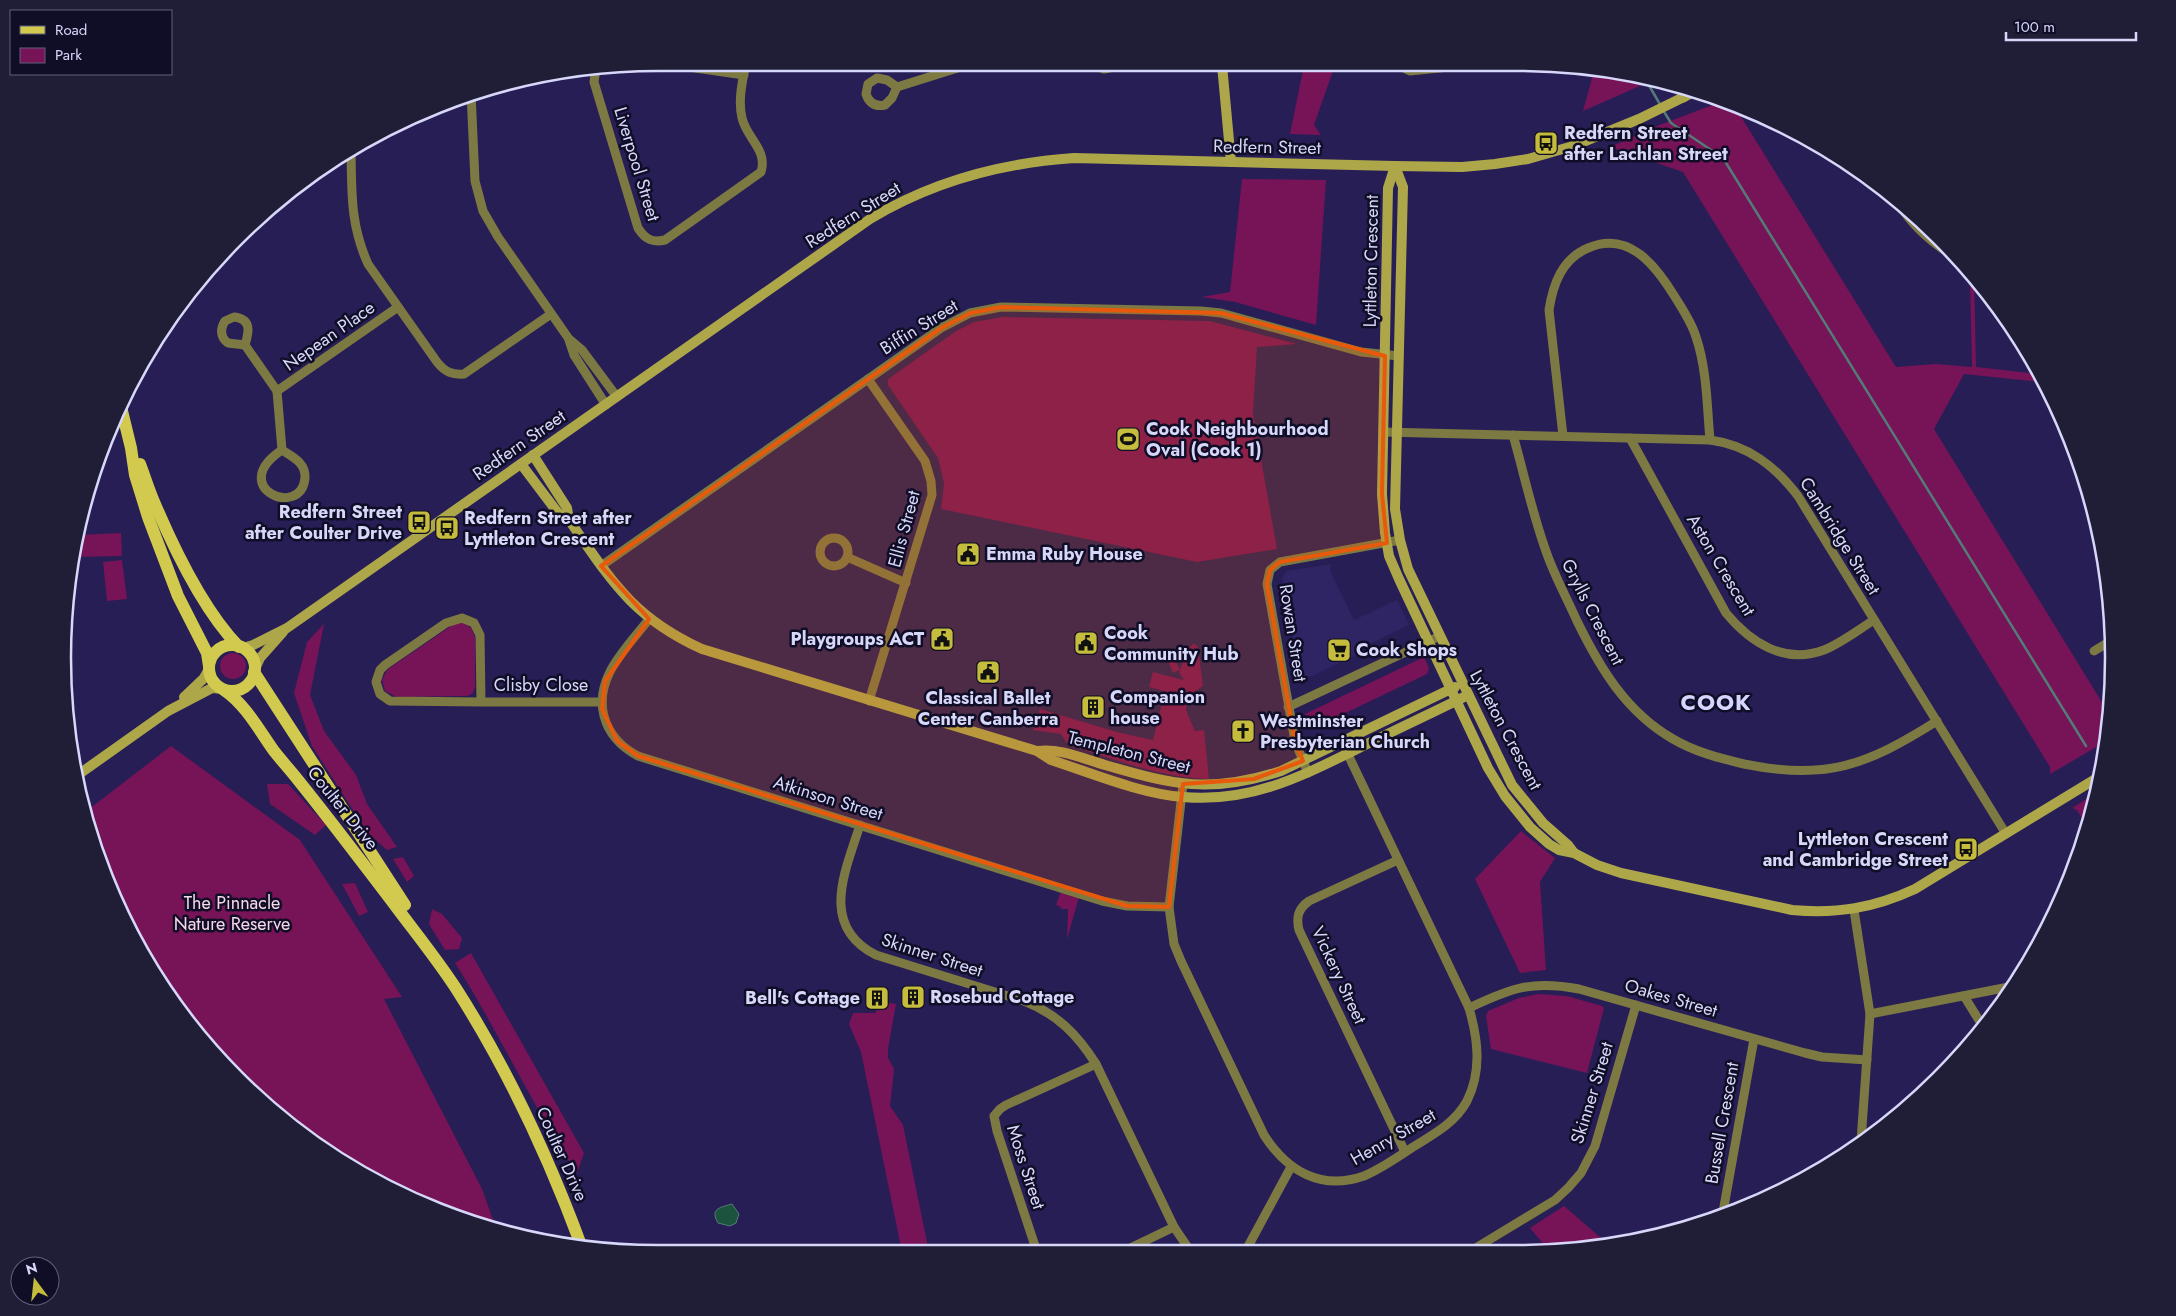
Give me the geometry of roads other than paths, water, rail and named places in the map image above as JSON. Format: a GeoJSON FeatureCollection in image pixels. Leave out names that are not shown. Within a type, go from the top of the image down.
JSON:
{"type":"FeatureCollection","features":[{"type":"Feature","properties":{"kind":"main road"},"geometry":{"type":"LineString","coordinates":[[123,417],[135,475],[148,517],[178,596],[207,653],[213,681],[224,689],[240,690],[252,680],[255,671],[252,657],[222,627],[180,557],[131,448]]}},
{"type":"Feature","properties":{"kind":"main road"},"geometry":{"type":"LineString","coordinates":[[209,667],[212,658],[223,647],[241,647]]}},
{"type":"Feature","properties":{"kind":"main road","name":"Coulter Drive"},"geometry":{"type":"LineString","coordinates":[[255,671],[419,927],[431,951]]}},
{"type":"Feature","properties":{"kind":"main road","name":"Coulter Drive"},"geometry":{"type":"LineString","coordinates":[[224,689],[235,697],[245,709],[275,752],[355,850],[431,951],[479,1026],[530,1122],[579,1240]]}},
{"type":"Feature","properties":{"kind":"street","name":"Liverpool Street"},"geometry":{"type":"LineString","coordinates":[[595,75],[594,82],[638,228],[647,239],[656,242],[665,240],[761,172],[763,164],[762,155],[748,132],[740,107],[744,71]]}},
{"type":"Feature","properties":{"kind":"street"},"geometry":{"type":"LineString","coordinates":[[897,87],[948,71]]}},
{"type":"Feature","properties":{"kind":"street"},"geometry":{"type":"LineString","coordinates":[[1223,71],[1231,162]]}},
{"type":"Feature","properties":{"kind":"street","name":"Redfern Street"},"geometry":{"type":"LineString","coordinates":[[241,647],[253,645],[287,628],[870,219],[925,190],[993,169],[1032,161],[1074,158],[1462,167],[1528,159],[1573,146],[1687,96]]}},
{"type":"Feature","properties":{"kind":"street","name":"Redfern Street"},"geometry":{"type":"LineString","coordinates":[[1684,98],[1689,97]]}},
{"type":"Feature","properties":{"kind":"street"},"geometry":{"type":"LineString","coordinates":[[471,101],[475,181],[483,211],[498,237],[569,340],[574,355],[606,405]]}},
{"type":"Feature","properties":{"kind":"street"},"geometry":{"type":"LineString","coordinates":[[351,158],[354,226],[360,246],[368,264],[440,367],[454,375],[464,374],[551,314]]}},
{"type":"Feature","properties":{"kind":"street","name":"Lyttleton Crescent"},"geometry":{"type":"LineString","coordinates":[[1395,166],[1388,188],[1382,502],[1387,543],[1399,579],[1488,768],[1513,808],[1530,827],[1559,850],[1574,853],[1621,873],[1780,908],[1817,912],[1854,910],[1891,900],[1915,889],[2091,781]]}},
{"type":"Feature","properties":{"kind":"street","name":"Lyttleton Crescent"},"geometry":{"type":"LineString","coordinates":[[1395,166],[1403,187],[1395,509],[1400,540],[1408,569],[1512,785],[1543,823],[1568,845],[1574,853]]}},
{"type":"Feature","properties":{"kind":"street"},"geometry":{"type":"LineString","coordinates":[[1917,228],[1934,244]]}},
{"type":"Feature","properties":{"kind":"street"},"geometry":{"type":"LineString","coordinates":[[1563,436],[1549,310],[1552,293],[1560,271],[1581,251],[1594,245],[1615,244],[1629,248],[1648,260],[1660,272],[1689,321],[1701,354],[1710,440]]}},
{"type":"Feature","properties":{"kind":"street","name":"Nepean Place"},"geometry":{"type":"LineString","coordinates":[[278,391],[398,307]]}},
{"type":"Feature","properties":{"kind":"street","name":"Biffin Street"},"geometry":{"type":"LineString","coordinates":[[601,566],[950,322],[970,313],[991,308],[1201,311],[1221,313],[1361,352],[1399,356]]}},
{"type":"Feature","properties":{"kind":"street"},"geometry":{"type":"LineString","coordinates":[[569,340],[582,350],[617,397]]}},
{"type":"Feature","properties":{"kind":"street","name":"Nepean Place"},"geometry":{"type":"LineString","coordinates":[[245,345],[278,391],[282,450]]}},
{"type":"Feature","properties":{"kind":"street","name":"Ellis Street"},"geometry":{"type":"LineString","coordinates":[[868,379],[925,461],[931,481],[932,495],[930,508],[869,701]]}},
{"type":"Feature","properties":{"kind":"street","name":"Cambridge Street"},"geometry":{"type":"LineString","coordinates":[[1383,432],[1710,440],[1737,446],[1754,454],[1785,479],[1798,496],[2006,834]]}},
{"type":"Feature","properties":{"kind":"street","name":"Grylls Crescent"},"geometry":{"type":"LineString","coordinates":[[1513,435],[1550,562],[1592,652],[1610,681],[1632,707],[1652,725],[1672,739],[1718,758],[1771,769],[1799,771],[1854,764],[1879,754],[1937,721]]}},
{"type":"Feature","properties":{"kind":"street","name":"Aston Crescent"},"geometry":{"type":"LineString","coordinates":[[1630,438],[1726,612],[1745,634],[1759,644],[1775,651],[1792,655],[1808,654],[1831,646],[1874,620]]}},
{"type":"Feature","properties":{"kind":"street"},"geometry":{"type":"LineString","coordinates":[[282,450],[301,463],[305,477],[304,484],[295,495],[281,498],[268,492],[263,487],[261,472],[268,460],[282,450]]}},
{"type":"Feature","properties":{"kind":"street","name":"Templeton Street"},"geometry":{"type":"LineString","coordinates":[[533,455],[567,508],[569,520]]}},
{"type":"Feature","properties":{"kind":"street","name":"Templeton Street"},"geometry":{"type":"LineString","coordinates":[[521,464],[558,513],[569,520],[624,595],[649,619],[680,639],[702,649],[1037,751],[1051,760],[1142,789],[1182,797],[1212,799],[1240,796],[1268,789],[1348,754],[1468,695]]}},
{"type":"Feature","properties":{"kind":"street","name":"Rowan Street"},"geometry":{"type":"LineString","coordinates":[[1308,772],[1294,741],[1267,584],[1270,570],[1280,562],[1400,540]]}},
{"type":"Feature","properties":{"kind":"street"},"geometry":{"type":"LineString","coordinates":[[847,557],[906,583]]}},
{"type":"Feature","properties":{"kind":"street","name":"Clisby Close"},"geometry":{"type":"LineString","coordinates":[[481,702],[480,635],[478,628],[468,619],[457,618],[446,623],[385,665],[376,682],[380,694],[390,701],[481,702],[602,702]]}},
{"type":"Feature","properties":{"kind":"street","name":"Atkinson Street"},"geometry":{"type":"LineString","coordinates":[[649,619],[610,669],[605,681],[602,702],[606,722],[612,735],[626,750],[638,756],[1102,901],[1127,906],[1169,907]]}},
{"type":"Feature","properties":{"kind":"street","name":"Redfern Street"},"geometry":{"type":"LineString","coordinates":[[255,671],[260,658],[287,628]]}},
{"type":"Feature","properties":{"kind":"street"},"geometry":{"type":"LineString","coordinates":[[1288,707],[1440,636]]}},
{"type":"Feature","properties":{"kind":"street"},"geometry":{"type":"LineString","coordinates":[[2094,651],[2104,645]]}},
{"type":"Feature","properties":{"kind":"street"},"geometry":{"type":"LineString","coordinates":[[168,712],[204,678],[209,667]]}},
{"type":"Feature","properties":{"kind":"street","name":"Templeton Street"},"geometry":{"type":"LineString","coordinates":[[1037,751],[1056,751],[1150,778],[1183,784],[1226,784],[1254,780],[1303,761],[1462,684]]}},
{"type":"Feature","properties":{"kind":"street"},"geometry":{"type":"LineString","coordinates":[[83,771],[168,712],[212,688],[224,689]]}},
{"type":"Feature","properties":{"kind":"street","name":"Henry Street"},"geometry":{"type":"LineString","coordinates":[[1183,784],[1169,907],[1173,937],[1181,961],[1264,1135],[1276,1153],[1291,1167],[1307,1175],[1323,1179],[1347,1180],[1370,1173],[1445,1127],[1457,1116],[1467,1101],[1473,1084],[1477,1056],[1475,1027],[1469,1008],[1342,742]]}},
{"type":"Feature","properties":{"kind":"street","name":"Skinner Street"},"geometry":{"type":"LineString","coordinates":[[860,825],[840,896],[844,921],[851,935],[860,946],[876,955],[1041,1008],[1057,1018],[1072,1031],[1085,1046],[1096,1064],[1174,1227],[1186,1245]]}},
{"type":"Feature","properties":{"kind":"street","name":"Vickery Street"},"geometry":{"type":"LineString","coordinates":[[1398,860],[1310,901],[1301,908],[1297,920],[1299,930],[1405,1152]]}},
{"type":"Feature","properties":{"kind":"street"},"geometry":{"type":"LineString","coordinates":[[1854,910],[1870,1014],[1862,1134]]}},
{"type":"Feature","properties":{"kind":"street","name":"Oakes Street"},"geometry":{"type":"LineString","coordinates":[[1469,1008],[1505,992],[1526,986],[1547,984],[1579,989],[1822,1057],[1867,1060]]}},
{"type":"Feature","properties":{"kind":"street"},"geometry":{"type":"LineString","coordinates":[[1870,1014],[2003,988]]}},
{"type":"Feature","properties":{"kind":"street"},"geometry":{"type":"LineString","coordinates":[[1964,996],[1979,1021]]}},
{"type":"Feature","properties":{"kind":"street","name":"Skinner Street"},"geometry":{"type":"LineString","coordinates":[[1481,1245],[1555,1200],[1580,1173],[1595,1146],[1636,1005]]}},
{"type":"Feature","properties":{"kind":"street","name":"Bussell Crescent"},"geometry":{"type":"LineString","coordinates":[[1724,1207],[1754,1039]]}},
{"type":"Feature","properties":{"kind":"street","name":"Moss Street"},"geometry":{"type":"LineString","coordinates":[[1035,1245],[996,1131],[994,1116],[1006,1105],[1096,1064]]}},
{"type":"Feature","properties":{"kind":"street"},"geometry":{"type":"LineString","coordinates":[[1249,1245],[1291,1167]]}},
{"type":"Feature","properties":{"kind":"street"},"geometry":{"type":"LineString","coordinates":[[1137,1245],[1174,1227]]}},
{"type":"Feature","properties":{"kind":"waterway"},"geometry":{"type":"LineString","coordinates":[[1650,87],[1661,106]]}},
{"type":"Feature","properties":{"kind":"waterway"},"geometry":{"type":"LineString","coordinates":[[1663,110],[1671,123],[1723,158],[2086,746]]}},
{"type":"Feature","properties":{"kind":"place","name":"Redfern Street after Lachlan Street"},"geometry":{"type":"Point","coordinates":[1546,143]}},
{"type":"Feature","properties":{"kind":"place","name":"Cook Neighbourhood Oval (Cook 1)"},"geometry":{"type":"Point","coordinates":[1128,439]}},
{"type":"Feature","properties":{"kind":"place","name":"Redfern Street after Coulter Drive"},"geometry":{"type":"Point","coordinates":[419,522]}},
{"type":"Feature","properties":{"kind":"place","name":"Redfern Street after Lyttleton Crescent"},"geometry":{"type":"Point","coordinates":[447,528]}},
{"type":"Feature","properties":{"kind":"place","name":"Emma Ruby House"},"geometry":{"type":"Point","coordinates":[968,554]}},
{"type":"Feature","properties":{"kind":"place","name":"Playgroups ACT"},"geometry":{"type":"Point","coordinates":[942,639]}},
{"type":"Feature","properties":{"kind":"place","name":"Cook Community Hub"},"geometry":{"type":"Point","coordinates":[1086,643]}},
{"type":"Feature","properties":{"kind":"place","name":"Cook Shops"},"geometry":{"type":"Point","coordinates":[1339,650]}},
{"type":"Feature","properties":{"kind":"place","name":"Classical Ballet Center Canberra"},"geometry":{"type":"Point","coordinates":[988,672]}},
{"type":"Feature","properties":{"kind":"place","name":"Companion house"},"geometry":{"type":"Point","coordinates":[1093,707]}},
{"type":"Feature","properties":{"kind":"place","name":"Westminster Presbyterian Church"},"geometry":{"type":"Point","coordinates":[1243,731]}},
{"type":"Feature","properties":{"kind":"place","name":"Lyttleton Crescent and Cambridge Street"},"geometry":{"type":"Point","coordinates":[1966,849]}},
{"type":"Feature","properties":{"kind":"place","name":"Rosebud Cottage"},"geometry":{"type":"Point","coordinates":[913,997]}},
{"type":"Feature","properties":{"kind":"place","name":"Bell's Cottage"},"geometry":{"type":"Point","coordinates":[877,998]}},
{"type":"Feature","properties":{"kind":"district","name":"COOK"},"geometry":{"type":"Point","coordinates":[1716,702]}},
{"type":"Feature","properties":{"kind":"park label","name":"The Pinnacle Nature Reserve"},"geometry":{"type":"Point","coordinates":[232,913]}}]}
